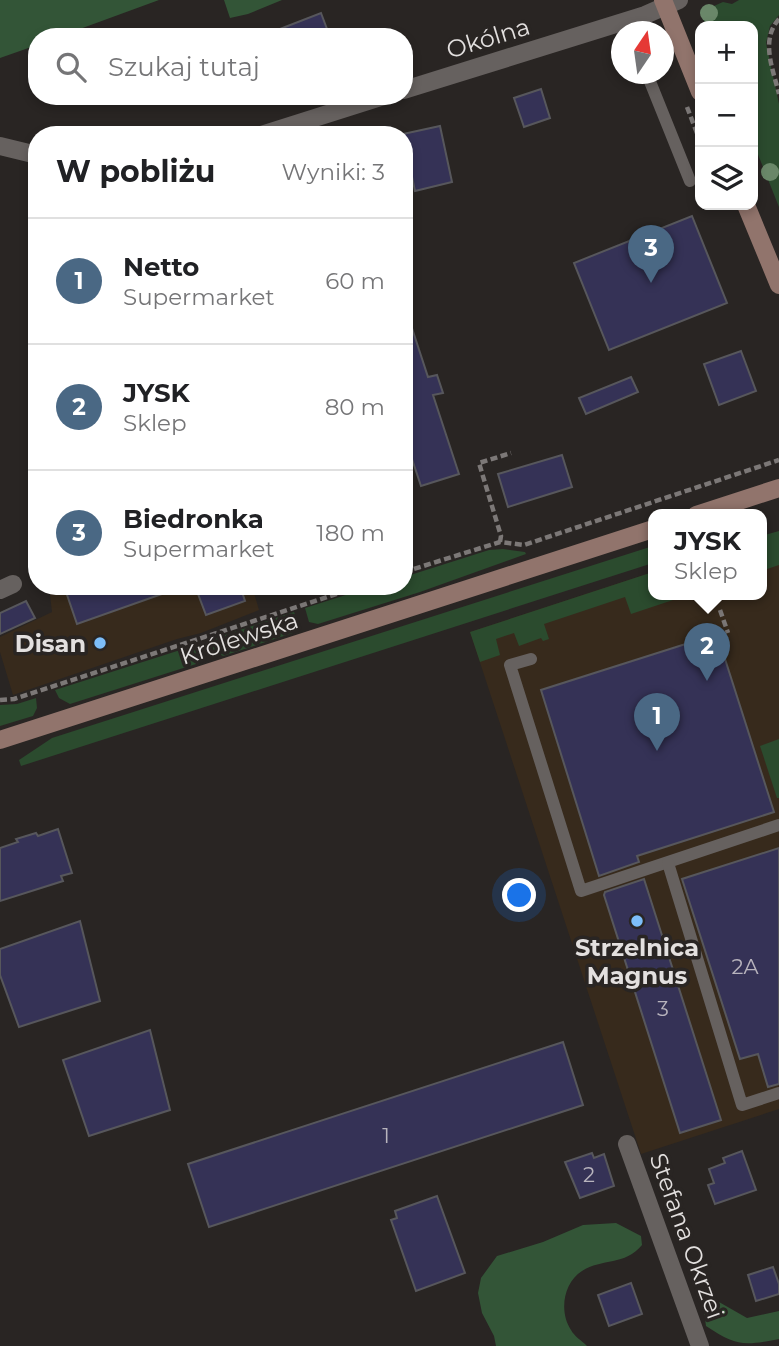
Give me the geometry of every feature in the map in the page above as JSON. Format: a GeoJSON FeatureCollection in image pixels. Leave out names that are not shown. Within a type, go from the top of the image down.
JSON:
{"type":"FeatureCollection","features":[{"type":"Feature","properties":{"kind":"main road"},"geometry":{"type":"LineString","coordinates":[[669,2],[697,84]]}},
{"type":"Feature","properties":{"kind":"main road"},"geometry":{"type":"LineString","coordinates":[[748,210],[779,285]]}},
{"type":"Feature","properties":{"kind":"main road"},"geometry":{"type":"LineString","coordinates":[[714,509],[779,488]]}},
{"type":"Feature","properties":{"kind":"main road","name":"Królewska"},"geometry":{"type":"LineString","coordinates":[[0,740],[648,531]]}},
{"type":"Feature","properties":{"kind":"street","name":"Okólna"},"geometry":{"type":"LineString","coordinates":[[637,21],[669,2]]}},
{"type":"Feature","properties":{"kind":"street","name":"Okólna"},"geometry":{"type":"LineString","coordinates":[[413,87],[611,31]]}},
{"type":"Feature","properties":{"kind":"street"},"geometry":{"type":"LineString","coordinates":[[289,126],[356,105]]}},
{"type":"Feature","properties":{"kind":"street"},"geometry":{"type":"LineString","coordinates":[[0,146],[28,153]]}},
{"type":"Feature","properties":{"kind":"street","name":"Stefana Okrzei"},"geometry":{"type":"LineString","coordinates":[[627,1144],[700,1346]]}},
{"type":"Feature","properties":{"kind":"lane"},"geometry":{"type":"LineString","coordinates":[[651,84],[690,181]]}},
{"type":"Feature","properties":{"kind":"lane"},"geometry":{"type":"LineString","coordinates":[[531,659],[510,665],[581,891],[779,825]]}},
{"type":"Feature","properties":{"kind":"lane"},"geometry":{"type":"LineString","coordinates":[[668,863],[742,1105],[779,1093]]}},
{"type":"Feature","properties":{"kind":"path"},"geometry":{"type":"LineString","coordinates":[[779,19],[772,28],[768,43],[779,94]]}},
{"type":"Feature","properties":{"kind":"path"},"geometry":{"type":"LineString","coordinates":[[500,542],[501,536],[479,463],[481,460],[511,453]]}},
{"type":"Feature","properties":{"kind":"path"},"geometry":{"type":"LineString","coordinates":[[413,569],[500,542],[524,545],[779,460]]}},
{"type":"Feature","properties":{"kind":"path"},"geometry":{"type":"LineString","coordinates":[[0,700],[14,699],[332,595]]}},
{"type":"Feature","properties":{"kind":"path"},"geometry":{"type":"LineString","coordinates":[[720,610],[728,633]]}},
{"type":"Feature","properties":{"kind":"shaded area"},"geometry":{"type":"Polygon","coordinates":[[[779,531],[779,1109],[641,1154],[470,632],[648,574],[648,600],[767,600],[767,535],[779,531]]]}},
{"type":"Feature","properties":{"kind":"shaded area"},"geometry":{"type":"Polygon","coordinates":[[[50,595],[255,595],[259,610],[201,633],[13,695],[0,652],[0,637],[52,612],[50,595]]]}},
{"type":"Feature","properties":{"kind":"green space"},"geometry":{"type":"Polygon","coordinates":[[[0,0],[159,0],[83,28],[28,28],[28,48],[0,58],[0,0]]]}},
{"type":"Feature","properties":{"kind":"green space"},"geometry":{"type":"Polygon","coordinates":[[[224,0],[282,0],[248,14],[230,18],[224,0]]]}},
{"type":"Feature","properties":{"kind":"green space"},"geometry":{"type":"Polygon","coordinates":[[[739,0],[779,0],[779,15],[770,26],[766,43],[779,104],[779,207],[758,154],[758,21],[704,21],[700,12],[723,2],[732,4],[739,0]]]}},
{"type":"Feature","properties":{"kind":"green space"},"geometry":{"type":"Polygon","coordinates":[[[779,531],[779,565],[767,569],[767,534],[779,531]]]}},
{"type":"Feature","properties":{"kind":"green space"},"geometry":{"type":"Polygon","coordinates":[[[648,548],[648,565],[21,766],[19,760],[52,738],[648,548]]]}},
{"type":"Feature","properties":{"kind":"green space"},"geometry":{"type":"Polygon","coordinates":[[[503,549],[526,554],[413,594],[413,574],[489,550],[503,549]]]}},
{"type":"Feature","properties":{"kind":"green space"},"geometry":{"type":"Polygon","coordinates":[[[648,574],[648,600],[673,600],[631,614],[625,597],[544,624],[549,639],[543,641],[541,638],[519,646],[514,633],[496,639],[500,655],[480,662],[470,632],[648,574]]]}},
{"type":"Feature","properties":{"kind":"green space"},"geometry":{"type":"Polygon","coordinates":[[[346,595],[410,595],[318,624],[309,622],[305,608],[346,595]]]}},
{"type":"Feature","properties":{"kind":"green space"},"geometry":{"type":"Polygon","coordinates":[[[294,612],[299,625],[293,633],[223,656],[214,651],[210,640],[294,612]]]}},
{"type":"Feature","properties":{"kind":"green space"},"geometry":{"type":"Polygon","coordinates":[[[199,644],[202,652],[196,664],[70,704],[59,698],[55,690],[199,644]]]}},
{"type":"Feature","properties":{"kind":"green space"},"geometry":{"type":"Polygon","coordinates":[[[36,698],[37,708],[33,716],[0,726],[0,705],[17,704],[36,698]]]}},
{"type":"Feature","properties":{"kind":"green space"},"geometry":{"type":"Polygon","coordinates":[[[779,739],[779,798],[777,798],[760,746],[779,739]]]}},
{"type":"Feature","properties":{"kind":"green space"},"geometry":{"type":"Polygon","coordinates":[[[616,1223],[641,1236],[642,1245],[628,1256],[582,1271],[571,1283],[565,1298],[567,1323],[587,1346],[496,1346],[482,1313],[478,1293],[481,1278],[497,1256],[543,1242],[583,1225],[616,1223]]]}},
{"type":"Feature","properties":{"kind":"green space"},"geometry":{"type":"Polygon","coordinates":[[[702,1298],[712,1298],[747,1318],[779,1311],[779,1339],[740,1343],[725,1337],[706,1326],[702,1298]]]}},
{"type":"Feature","properties":{"kind":"building"},"geometry":{"type":"Polygon","coordinates":[[[321,13],[327,28],[283,28],[321,13]]]}},
{"type":"Feature","properties":{"kind":"building"},"geometry":{"type":"Polygon","coordinates":[[[541,89],[550,118],[524,127],[514,98],[541,89]]]}},
{"type":"Feature","properties":{"kind":"building"},"geometry":{"type":"Polygon","coordinates":[[[440,126],[452,182],[415,191],[413,132],[440,126]]]}},
{"type":"Feature","properties":{"kind":"building"},"geometry":{"type":"Polygon","coordinates":[[[692,216],[727,303],[609,350],[574,263],[692,216]]]}},
{"type":"Feature","properties":{"kind":"building"},"geometry":{"type":"Polygon","coordinates":[[[413,331],[428,377],[437,375],[443,393],[433,395],[459,474],[421,486],[413,462],[413,331]]]}},
{"type":"Feature","properties":{"kind":"building"},"geometry":{"type":"Polygon","coordinates":[[[741,351],[756,391],[719,405],[704,364],[741,351]]]}},
{"type":"Feature","properties":{"kind":"building"},"geometry":{"type":"Polygon","coordinates":[[[631,377],[638,392],[586,414],[579,398],[631,377]]]}},
{"type":"Feature","properties":{"kind":"building"},"geometry":{"type":"Polygon","coordinates":[[[562,455],[572,487],[508,507],[498,474],[562,455]]]}},
{"type":"Feature","properties":{"kind":"building"},"geometry":{"type":"Polygon","coordinates":[[[67,595],[159,595],[77,624],[67,595]]]}},
{"type":"Feature","properties":{"kind":"building"},"geometry":{"type":"Polygon","coordinates":[[[198,595],[243,595],[245,601],[206,615],[198,595]]]}},
{"type":"Feature","properties":{"kind":"building"},"geometry":{"type":"Polygon","coordinates":[[[26,601],[35,618],[0,634],[0,613],[26,601]]]}},
{"type":"Feature","properties":{"kind":"building"},"geometry":{"type":"Polygon","coordinates":[[[717,634],[774,812],[637,856],[639,862],[599,876],[541,690],[717,634]]]}},
{"type":"Feature","properties":{"kind":"building"},"geometry":{"type":"Polygon","coordinates":[[[58,829],[72,873],[61,876],[63,881],[0,901],[0,848],[18,842],[16,839],[36,833],[38,836],[58,829]]]}},
{"type":"Feature","properties":{"kind":"building"},"geometry":{"type":"Polygon","coordinates":[[[779,848],[779,1084],[768,1087],[758,1054],[740,1059],[682,879],[779,848]]]}},
{"type":"Feature","properties":{"kind":"building"},"geometry":{"type":"Polygon","coordinates":[[[644,879],[721,1120],[680,1133],[604,895],[605,892],[644,879]]]}},
{"type":"Feature","properties":{"kind":"building"},"geometry":{"type":"Polygon","coordinates":[[[80,921],[100,1001],[19,1027],[0,975],[0,949],[80,921]]]}},
{"type":"Feature","properties":{"kind":"building"},"geometry":{"type":"Polygon","coordinates":[[[150,1030],[170,1110],[89,1136],[63,1060],[150,1030]]]}},
{"type":"Feature","properties":{"kind":"building"},"geometry":{"type":"Polygon","coordinates":[[[563,1042],[583,1105],[209,1227],[188,1164],[563,1042]]]}},
{"type":"Feature","properties":{"kind":"building"},"geometry":{"type":"Polygon","coordinates":[[[742,1151],[756,1190],[715,1204],[708,1185],[714,1183],[709,1169],[725,1163],[723,1158],[742,1151]]]}},
{"type":"Feature","properties":{"kind":"building"},"geometry":{"type":"Polygon","coordinates":[[[592,1153],[594,1158],[604,1154],[614,1186],[580,1198],[565,1162],[592,1153]]]}},
{"type":"Feature","properties":{"kind":"building"},"geometry":{"type":"Polygon","coordinates":[[[437,1196],[465,1273],[416,1291],[391,1220],[397,1218],[395,1211],[437,1196]]]}},
{"type":"Feature","properties":{"kind":"building"},"geometry":{"type":"Polygon","coordinates":[[[773,1267],[779,1284],[779,1294],[756,1301],[748,1275],[773,1267]]]}},
{"type":"Feature","properties":{"kind":"building"},"geometry":{"type":"Polygon","coordinates":[[[631,1283],[642,1314],[609,1326],[598,1295],[631,1283]]]}},
{"type":"Feature","properties":{"kind":"place","name":"Biedronka"},"geometry":{"type":"Point","coordinates":[651,283]}},
{"type":"Feature","properties":{"kind":"place","name":"Disan"},"geometry":{"type":"Point","coordinates":[100,643]}},
{"type":"Feature","properties":{"kind":"place","name":"JYSK"},"geometry":{"type":"Point","coordinates":[707,681]}},
{"type":"Feature","properties":{"kind":"place","name":"Netto"},"geometry":{"type":"Point","coordinates":[657,751]}},
{"type":"Feature","properties":{"kind":"place","name":"Strzelnica Magnus"},"geometry":{"type":"Point","coordinates":[637,921]}}]}
